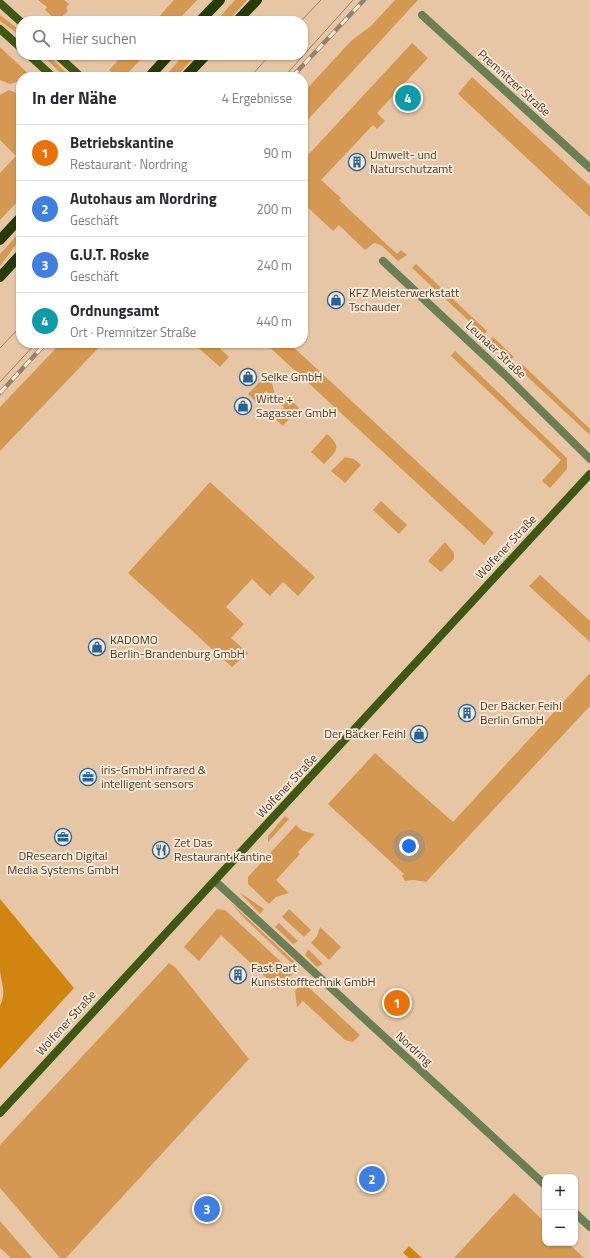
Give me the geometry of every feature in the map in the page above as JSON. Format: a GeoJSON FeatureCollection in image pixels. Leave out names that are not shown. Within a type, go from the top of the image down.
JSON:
{"type":"FeatureCollection","features":[{"type":"Feature","properties":{"kind":"main road"},"geometry":{"type":"LineString","coordinates":[[205,16],[220,0]]}},
{"type":"Feature","properties":{"kind":"main road"},"geometry":{"type":"LineString","coordinates":[[242,16],[257,0]]}},
{"type":"Feature","properties":{"kind":"main road"},"geometry":{"type":"LineString","coordinates":[[153,72],[164,60]]}},
{"type":"Feature","properties":{"kind":"main road"},"geometry":{"type":"LineString","coordinates":[[190,72],[201,60]]}},
{"type":"Feature","properties":{"kind":"main road"},"geometry":{"type":"LineString","coordinates":[[0,240],[16,222]]}},
{"type":"Feature","properties":{"kind":"main road"},"geometry":{"type":"LineString","coordinates":[[0,277],[16,259]]}},
{"type":"Feature","properties":{"kind":"street"},"geometry":{"type":"LineString","coordinates":[[0,3],[16,17]]}},
{"type":"Feature","properties":{"kind":"street","name":"Premnitzer Straße"},"geometry":{"type":"LineString","coordinates":[[422,15],[590,168]]}},
{"type":"Feature","properties":{"kind":"street"},"geometry":{"type":"LineString","coordinates":[[0,29],[16,43]]}},
{"type":"Feature","properties":{"kind":"street"},"geometry":{"type":"LineString","coordinates":[[34,60],[48,72]]}},
{"type":"Feature","properties":{"kind":"street"},"geometry":{"type":"LineString","coordinates":[[62,60],[76,72]]}},
{"type":"Feature","properties":{"kind":"street","name":"Leunaer Straße"},"geometry":{"type":"LineString","coordinates":[[383,261],[505,375],[590,459]]}},
{"type":"Feature","properties":{"kind":"street","name":"Wolfener Straße"},"geometry":{"type":"LineString","coordinates":[[0,1113],[590,474]]}},
{"type":"Feature","properties":{"kind":"street","name":"Nordring"},"geometry":{"type":"LineString","coordinates":[[215,881],[542,1182]]}},
{"type":"Feature","properties":{"kind":"street"},"geometry":{"type":"LineString","coordinates":[[578,1216],[590,1227]]}},
{"type":"Feature","properties":{"kind":"shaded area"},"geometry":{"type":"Polygon","coordinates":[[[38,0],[64,0],[69,4],[66,8],[68,11],[62,16],[52,16],[45,10],[47,7],[38,0]]]}},
{"type":"Feature","properties":{"kind":"shaded area"},"geometry":{"type":"Polygon","coordinates":[[[174,0],[197,0],[182,16],[160,16],[174,0]]]}},
{"type":"Feature","properties":{"kind":"shaded area"},"geometry":{"type":"Polygon","coordinates":[[[235,0],[247,0],[233,16],[221,16],[235,0]]]}},
{"type":"Feature","properties":{"kind":"shaded area"},"geometry":{"type":"Polygon","coordinates":[[[395,0],[418,0],[308,120],[308,88],[351,41],[371,26],[395,0]]]}},
{"type":"Feature","properties":{"kind":"shaded area"},"geometry":{"type":"Polygon","coordinates":[[[0,15],[16,27],[16,32],[0,21],[0,15]]]}},
{"type":"Feature","properties":{"kind":"shaded area"},"geometry":{"type":"Polygon","coordinates":[[[412,43],[428,58],[377,113],[385,121],[377,129],[373,125],[321,180],[341,198],[339,200],[397,254],[401,250],[407,255],[398,261],[381,245],[374,243],[365,250],[339,225],[333,231],[308,208],[308,153],[309,154],[412,43]]]}},
{"type":"Feature","properties":{"kind":"shaded area"},"geometry":{"type":"Polygon","coordinates":[[[0,47],[27,72],[16,72],[16,82],[10,84],[0,80],[0,47]]]}},
{"type":"Feature","properties":{"kind":"shaded area"},"geometry":{"type":"Polygon","coordinates":[[[47,60],[53,60],[66,72],[60,72],[47,60]]]}},
{"type":"Feature","properties":{"kind":"shaded area"},"geometry":{"type":"Polygon","coordinates":[[[118,60],[140,60],[129,72],[111,72],[109,70],[118,60]]]}},
{"type":"Feature","properties":{"kind":"shaded area"},"geometry":{"type":"Polygon","coordinates":[[[179,60],[191,60],[181,72],[169,72],[179,60]]]}},
{"type":"Feature","properties":{"kind":"shaded area"},"geometry":{"type":"Polygon","coordinates":[[[472,77],[590,186],[590,217],[458,94],[472,77]]]}},
{"type":"Feature","properties":{"kind":"shaded area"},"geometry":{"type":"Polygon","coordinates":[[[9,90],[16,93],[16,156],[0,140],[0,95],[9,90]]]}},
{"type":"Feature","properties":{"kind":"shaded area"},"geometry":{"type":"Polygon","coordinates":[[[16,156],[16,203],[0,220],[0,173],[16,156]]]}},
{"type":"Feature","properties":{"kind":"shaded area"},"geometry":{"type":"Polygon","coordinates":[[[16,236],[16,245],[0,266],[0,254],[16,236]]]}},
{"type":"Feature","properties":{"kind":"shaded area"},"geometry":{"type":"Polygon","coordinates":[[[416,264],[487,331],[484,335],[412,268],[416,264]]]}},
{"type":"Feature","properties":{"kind":"shaded area"},"geometry":{"type":"Polygon","coordinates":[[[493,337],[514,357],[510,360],[490,341],[493,337]]]}},
{"type":"Feature","properties":{"kind":"shaded area"},"geometry":{"type":"Polygon","coordinates":[[[56,348],[98,348],[0,451],[0,407],[56,348]]]}},
{"type":"Feature","properties":{"kind":"shaded area"},"geometry":{"type":"Polygon","coordinates":[[[199,348],[219,348],[229,357],[220,367],[199,348]]]}},
{"type":"Feature","properties":{"kind":"shaded area"},"geometry":{"type":"Polygon","coordinates":[[[270,348],[294,348],[494,533],[484,545],[270,348]]]}},
{"type":"Feature","properties":{"kind":"shaded area"},"geometry":{"type":"Polygon","coordinates":[[[455,351],[567,458],[567,469],[550,488],[542,481],[561,460],[451,356],[455,351]]]}},
{"type":"Feature","properties":{"kind":"shaded area"},"geometry":{"type":"Polygon","coordinates":[[[522,364],[590,429],[590,435],[518,368],[522,364]]]}},
{"type":"Feature","properties":{"kind":"shaded area"},"geometry":{"type":"Polygon","coordinates":[[[265,376],[272,383],[274,392],[271,396],[266,391],[256,402],[248,394],[265,376]]]}},
{"type":"Feature","properties":{"kind":"shaded area"},"geometry":{"type":"Polygon","coordinates":[[[284,399],[291,400],[299,408],[283,426],[274,418],[284,407],[278,402],[284,399]]]}},
{"type":"Feature","properties":{"kind":"shaded area"},"geometry":{"type":"Polygon","coordinates":[[[327,434],[335,443],[336,449],[332,456],[324,464],[311,452],[327,434]]]}},
{"type":"Feature","properties":{"kind":"shaded area"},"geometry":{"type":"Polygon","coordinates":[[[345,457],[354,459],[361,465],[345,483],[331,471],[345,457]]]}},
{"type":"Feature","properties":{"kind":"shaded area"},"geometry":{"type":"Polygon","coordinates":[[[210,482],[315,577],[298,596],[283,582],[270,596],[252,579],[226,607],[244,624],[231,638],[248,653],[232,667],[128,573],[210,482]]]}},
{"type":"Feature","properties":{"kind":"shaded area"},"geometry":{"type":"Polygon","coordinates":[[[381,501],[407,525],[399,534],[373,510],[381,501]]]}},
{"type":"Feature","properties":{"kind":"shaded area"},"geometry":{"type":"Polygon","coordinates":[[[445,542],[454,553],[454,559],[441,572],[428,561],[445,542]]]}},
{"type":"Feature","properties":{"kind":"shaded area"},"geometry":{"type":"Polygon","coordinates":[[[540,575],[590,621],[590,642],[529,586],[540,575]]]}},
{"type":"Feature","properties":{"kind":"shaded area"},"geometry":{"type":"Polygon","coordinates":[[[590,673],[590,706],[426,882],[414,880],[405,881],[402,876],[404,874],[328,804],[375,753],[453,822],[590,673]]]}},
{"type":"Feature","properties":{"kind":"shaded area"},"geometry":{"type":"Polygon","coordinates":[[[285,816],[289,819],[268,842],[268,836],[285,816]]]}},
{"type":"Feature","properties":{"kind":"shaded area"},"geometry":{"type":"Polygon","coordinates":[[[296,825],[303,831],[315,834],[298,852],[300,854],[276,880],[289,893],[276,897],[269,904],[248,884],[248,877],[296,825]]]}},
{"type":"Feature","properties":{"kind":"shaded area"},"geometry":{"type":"Polygon","coordinates":[[[239,892],[264,909],[260,914],[239,892]]]}},
{"type":"Feature","properties":{"kind":"shaded area"},"geometry":{"type":"Polygon","coordinates":[[[0,899],[74,988],[0,1069],[0,1006],[3,992],[0,970],[0,899]]]}},
{"type":"Feature","properties":{"kind":"shaded area"},"geometry":{"type":"Polygon","coordinates":[[[230,902],[297,964],[295,966],[244,918],[230,902]]]}},
{"type":"Feature","properties":{"kind":"shaded area"},"geometry":{"type":"Polygon","coordinates":[[[217,909],[225,910],[293,973],[278,989],[221,935],[199,961],[184,947],[217,909]]]}},
{"type":"Feature","properties":{"kind":"shaded area"},"geometry":{"type":"Polygon","coordinates":[[[289,909],[311,930],[304,937],[282,917],[289,909]]]}},
{"type":"Feature","properties":{"kind":"shaded area"},"geometry":{"type":"Polygon","coordinates":[[[279,923],[298,941],[293,944],[275,927],[279,923]]]}},
{"type":"Feature","properties":{"kind":"shaded area"},"geometry":{"type":"Polygon","coordinates":[[[320,927],[341,947],[329,960],[311,943],[317,936],[320,927]]]}},
{"type":"Feature","properties":{"kind":"shaded area"},"geometry":{"type":"Polygon","coordinates":[[[308,949],[323,964],[317,967],[305,955],[308,949]]]}},
{"type":"Feature","properties":{"kind":"shaded area"},"geometry":{"type":"Polygon","coordinates":[[[169,963],[176,968],[249,1059],[66,1258],[60,1258],[0,1188],[0,1145],[169,963]]]}},
{"type":"Feature","properties":{"kind":"shaded area"},"geometry":{"type":"Polygon","coordinates":[[[303,982],[360,1035],[353,1042],[345,1040],[303,1001],[297,1007],[295,991],[303,982]]]}},
{"type":"Feature","properties":{"kind":"shaded area"},"geometry":{"type":"Polygon","coordinates":[[[514,1193],[542,1219],[542,1246],[571,1246],[584,1258],[454,1258],[514,1193]]]}},
{"type":"Feature","properties":{"kind":"shaded area"},"geometry":{"type":"Polygon","coordinates":[[[0,1221],[32,1258],[11,1258],[0,1248],[0,1221]]]}},
{"type":"Feature","properties":{"kind":"shaded area"},"geometry":{"type":"Polygon","coordinates":[[[409,1246],[422,1258],[409,1258],[403,1253],[409,1246]]]}},
{"type":"Feature","properties":{"kind":"tram line"},"geometry":{"type":"LineString","coordinates":[[306,16],[321,0]]}},
{"type":"Feature","properties":{"kind":"tram line"},"geometry":{"type":"LineString","coordinates":[[308,50],[353,0]]}},
{"type":"Feature","properties":{"kind":"tram line"},"geometry":{"type":"LineString","coordinates":[[255,72],[265,60]]}},
{"type":"Feature","properties":{"kind":"tram line"},"geometry":{"type":"LineString","coordinates":[[288,72],[299,60]]}},
{"type":"Feature","properties":{"kind":"tram line"},"geometry":{"type":"LineString","coordinates":[[0,348],[16,331]]}},
{"type":"Feature","properties":{"kind":"tram line"},"geometry":{"type":"LineString","coordinates":[[0,382],[31,348]]}},
{"type":"Feature","properties":{"kind":"railway"},"geometry":{"type":"LineString","coordinates":[[308,60],[364,0]]}},
{"type":"Feature","properties":{"kind":"railway"},"geometry":{"type":"LineString","coordinates":[[297,72],[308,60]]}},
{"type":"Feature","properties":{"kind":"railway"},"geometry":{"type":"LineString","coordinates":[[0,393],[41,348]]}},
{"type":"Feature","properties":{"kind":"place","name":"Ordnungsamt"},"geometry":{"type":"Point","coordinates":[408,98]}},
{"type":"Feature","properties":{"kind":"place","name":"Umwelt- und Naturschutzamt"},"geometry":{"type":"Point","coordinates":[357,162]}},
{"type":"Feature","properties":{"kind":"place","name":"KFZ Meisterwerkstatt Tschauder"},"geometry":{"type":"Point","coordinates":[336,300]}},
{"type":"Feature","properties":{"kind":"place","name":"Selke GmbH"},"geometry":{"type":"Point","coordinates":[248,377]}},
{"type":"Feature","properties":{"kind":"place","name":"Witte + Sagasser GmbH"},"geometry":{"type":"Point","coordinates":[243,406]}},
{"type":"Feature","properties":{"kind":"place","name":"KADOMO Berlin-Brandenburg GmbH"},"geometry":{"type":"Point","coordinates":[97,647]}},
{"type":"Feature","properties":{"kind":"place","name":"Der Bäcker Feihl Berlin GmbH"},"geometry":{"type":"Point","coordinates":[467,713]}},
{"type":"Feature","properties":{"kind":"place","name":"Der Bäcker Feihl"},"geometry":{"type":"Point","coordinates":[419,734]}},
{"type":"Feature","properties":{"kind":"place","name":"iris-GmbH infrared & intelligent sensors"},"geometry":{"type":"Point","coordinates":[88,777]}},
{"type":"Feature","properties":{"kind":"place","name":"DResearch Digital Media Systems GmbH"},"geometry":{"type":"Point","coordinates":[63,837]}},
{"type":"Feature","properties":{"kind":"place","name":"Zet Das Restaurant Kantine"},"geometry":{"type":"Point","coordinates":[161,850]}},
{"type":"Feature","properties":{"kind":"place","name":"Fast Part Kunststofftechnik GmbH"},"geometry":{"type":"Point","coordinates":[238,975]}},
{"type":"Feature","properties":{"kind":"place","name":"Betriebskantine"},"geometry":{"type":"Point","coordinates":[397,1003]}},
{"type":"Feature","properties":{"kind":"place","name":"Autohaus am Nordring"},"geometry":{"type":"Point","coordinates":[372,1179]}},
{"type":"Feature","properties":{"kind":"place","name":"G.U.T. Roske"},"geometry":{"type":"Point","coordinates":[207,1209]}}]}
